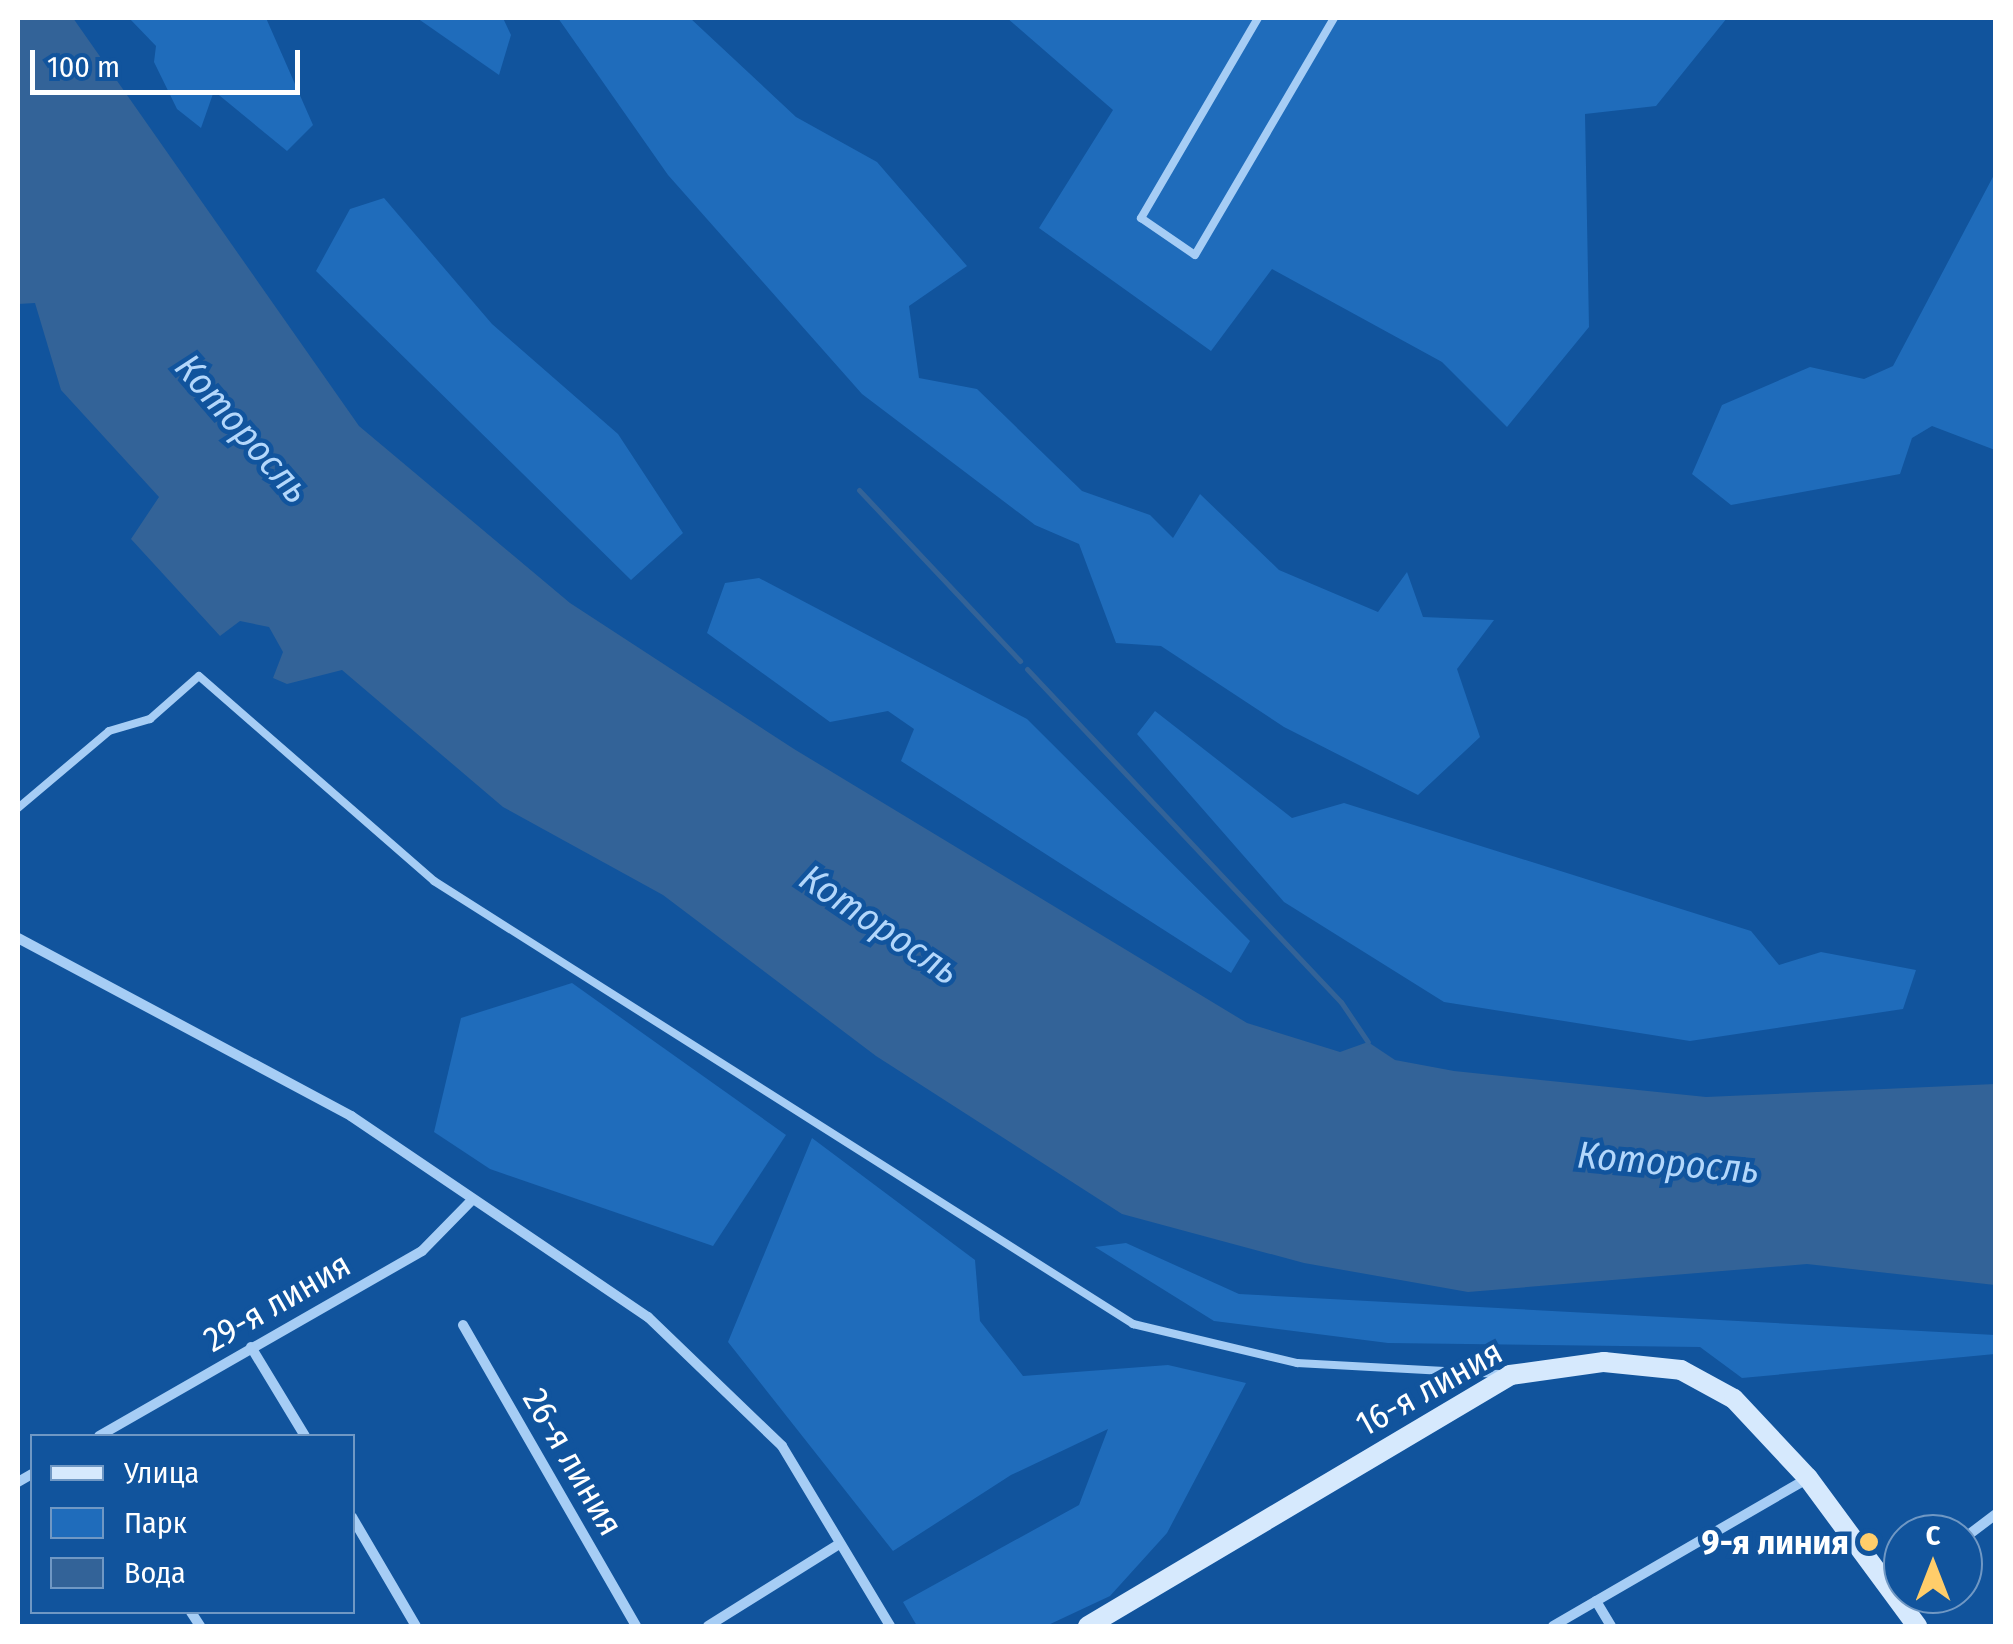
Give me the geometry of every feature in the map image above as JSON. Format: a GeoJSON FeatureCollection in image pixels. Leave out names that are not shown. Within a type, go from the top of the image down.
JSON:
{"type":"FeatureCollection","features":[{"type":"Feature","properties":{"kind":"street"},"geometry":{"type":"LineString","coordinates":[[18,938],[351,1116],[470,1201],[648,1317],[728,1386],[782,1446],[836,1546],[890,1626]]}},
{"type":"Feature","properties":{"kind":"street","name":"29-я линия"},"geometry":{"type":"LineString","coordinates":[[102,1434],[422,1251],[470,1201]]}},
{"type":"Feature","properties":{"kind":"street","name":"26-я линия"},"geometry":{"type":"LineString","coordinates":[[463,1326],[636,1626]]}},
{"type":"Feature","properties":{"kind":"street"},"geometry":{"type":"LineString","coordinates":[[251,1347],[303,1434]]}},
{"type":"Feature","properties":{"kind":"street","name":"16-я линия"},"geometry":{"type":"LineString","coordinates":[[1088,1626],[1510,1374],[1604,1362],[1681,1370],[1734,1399],[1808,1478],[1883,1570]]}},
{"type":"Feature","properties":{"kind":"street"},"geometry":{"type":"LineString","coordinates":[[1553,1626],[1808,1478]]}},
{"type":"Feature","properties":{"kind":"street"},"geometry":{"type":"LineString","coordinates":[[355,1521],[416,1626]]}},
{"type":"Feature","properties":{"kind":"street"},"geometry":{"type":"LineString","coordinates":[[708,1626],[836,1546]]}},
{"type":"Feature","properties":{"kind":"street"},"geometry":{"type":"LineString","coordinates":[[1596,1601],[1610,1626]]}},
{"type":"Feature","properties":{"kind":"lane"},"geometry":{"type":"LineString","coordinates":[[1258,18],[1141,218],[1195,255],[1334,18]]}},
{"type":"Feature","properties":{"kind":"lane"},"geometry":{"type":"LineString","coordinates":[[18,808],[108,732],[150,719],[200,676],[434,881],[1133,1324],[1296,1363],[1510,1374]]}},
{"type":"Feature","properties":{"kind":"green space"},"geometry":{"type":"Polygon","coordinates":[[[129,18],[266,18],[313,125],[287,151],[214,91],[201,128],[177,109],[154,62],[156,46],[129,18]]]}},
{"type":"Feature","properties":{"kind":"green space"},"geometry":{"type":"Polygon","coordinates":[[[417,18],[503,18],[511,35],[499,75],[417,18]]]}},
{"type":"Feature","properties":{"kind":"green space"},"geometry":{"type":"Polygon","coordinates":[[[558,18],[690,18],[796,117],[877,162],[967,266],[909,306],[919,378],[977,389],[1082,491],[1150,515],[1173,538],[1200,494],[1279,570],[1378,612],[1407,572],[1423,617],[1494,620],[1457,669],[1480,737],[1418,795],[1284,727],[1161,646],[1116,643],[1079,544],[1035,525],[862,394],[668,175],[558,18]]]}},
{"type":"Feature","properties":{"kind":"green space"},"geometry":{"type":"Polygon","coordinates":[[[1007,18],[1727,18],[1656,106],[1585,114],[1589,327],[1507,427],[1442,362],[1272,269],[1211,351],[1039,228],[1113,110],[1007,18]]]}},
{"type":"Feature","properties":{"kind":"green space"},"geometry":{"type":"Polygon","coordinates":[[[1995,173],[1995,450],[1932,426],[1912,438],[1900,474],[1731,505],[1692,474],[1722,405],[1810,367],[1864,379],[1893,366],[1995,173]]]}},
{"type":"Feature","properties":{"kind":"green space"},"geometry":{"type":"Polygon","coordinates":[[[384,198],[492,324],[618,434],[683,533],[631,580],[316,271],[350,209],[384,198]]]}},
{"type":"Feature","properties":{"kind":"green space"},"geometry":{"type":"Polygon","coordinates":[[[759,578],[1027,719],[1250,941],[1231,973],[901,761],[914,729],[888,711],[830,722],[707,633],[725,583],[759,578]]]}},
{"type":"Feature","properties":{"kind":"green space"},"geometry":{"type":"Polygon","coordinates":[[[1155,711],[1292,818],[1344,803],[1751,931],[1779,965],[1821,952],[1916,970],[1903,1009],[1690,1041],[1444,1002],[1284,902],[1137,734],[1155,711]]]}},
{"type":"Feature","properties":{"kind":"green space"},"geometry":{"type":"Polygon","coordinates":[[[572,983],[786,1135],[713,1246],[490,1169],[434,1132],[461,1018],[572,983]]]}},
{"type":"Feature","properties":{"kind":"green space"},"geometry":{"type":"Polygon","coordinates":[[[812,1138],[975,1260],[980,1321],[1023,1376],[1168,1365],[1246,1383],[1167,1533],[1110,1596],[1046,1626],[917,1626],[903,1602],[1079,1505],[1108,1429],[1011,1475],[893,1551],[728,1342],[812,1138]]]}},
{"type":"Feature","properties":{"kind":"green space"},"geometry":{"type":"Polygon","coordinates":[[[1126,1243],[1239,1294],[1995,1335],[1995,1354],[1742,1378],[1700,1347],[1388,1343],[1214,1321],[1095,1247],[1126,1243]]]}},
{"type":"Feature","properties":{"kind":"water","name":"Которосль"},"geometry":{"type":"Polygon","coordinates":[[[18,18],[73,18],[359,426],[570,603],[794,749],[1247,1023],[1340,1052],[1368,1042],[1395,1060],[1454,1071],[1706,1097],[1995,1084],[1995,1285],[1807,1264],[1468,1292],[1304,1263],[1122,1214],[876,1056],[663,895],[503,807],[342,670],[287,684],[273,678],[283,652],[269,627],[240,621],[220,636],[131,539],[159,497],[61,390],[35,303],[18,304],[18,18]]]}},
{"type":"Feature","properties":{"kind":"waterway"},"geometry":{"type":"LineString","coordinates":[[859,490],[1020,661]]}},
{"type":"Feature","properties":{"kind":"waterway"},"geometry":{"type":"LineString","coordinates":[[1027,669],[1341,1002],[1368,1042]]}},
{"type":"Feature","properties":{"kind":"place","name":"9-я линия"},"geometry":{"type":"Point","coordinates":[1869,1542]}}]}
